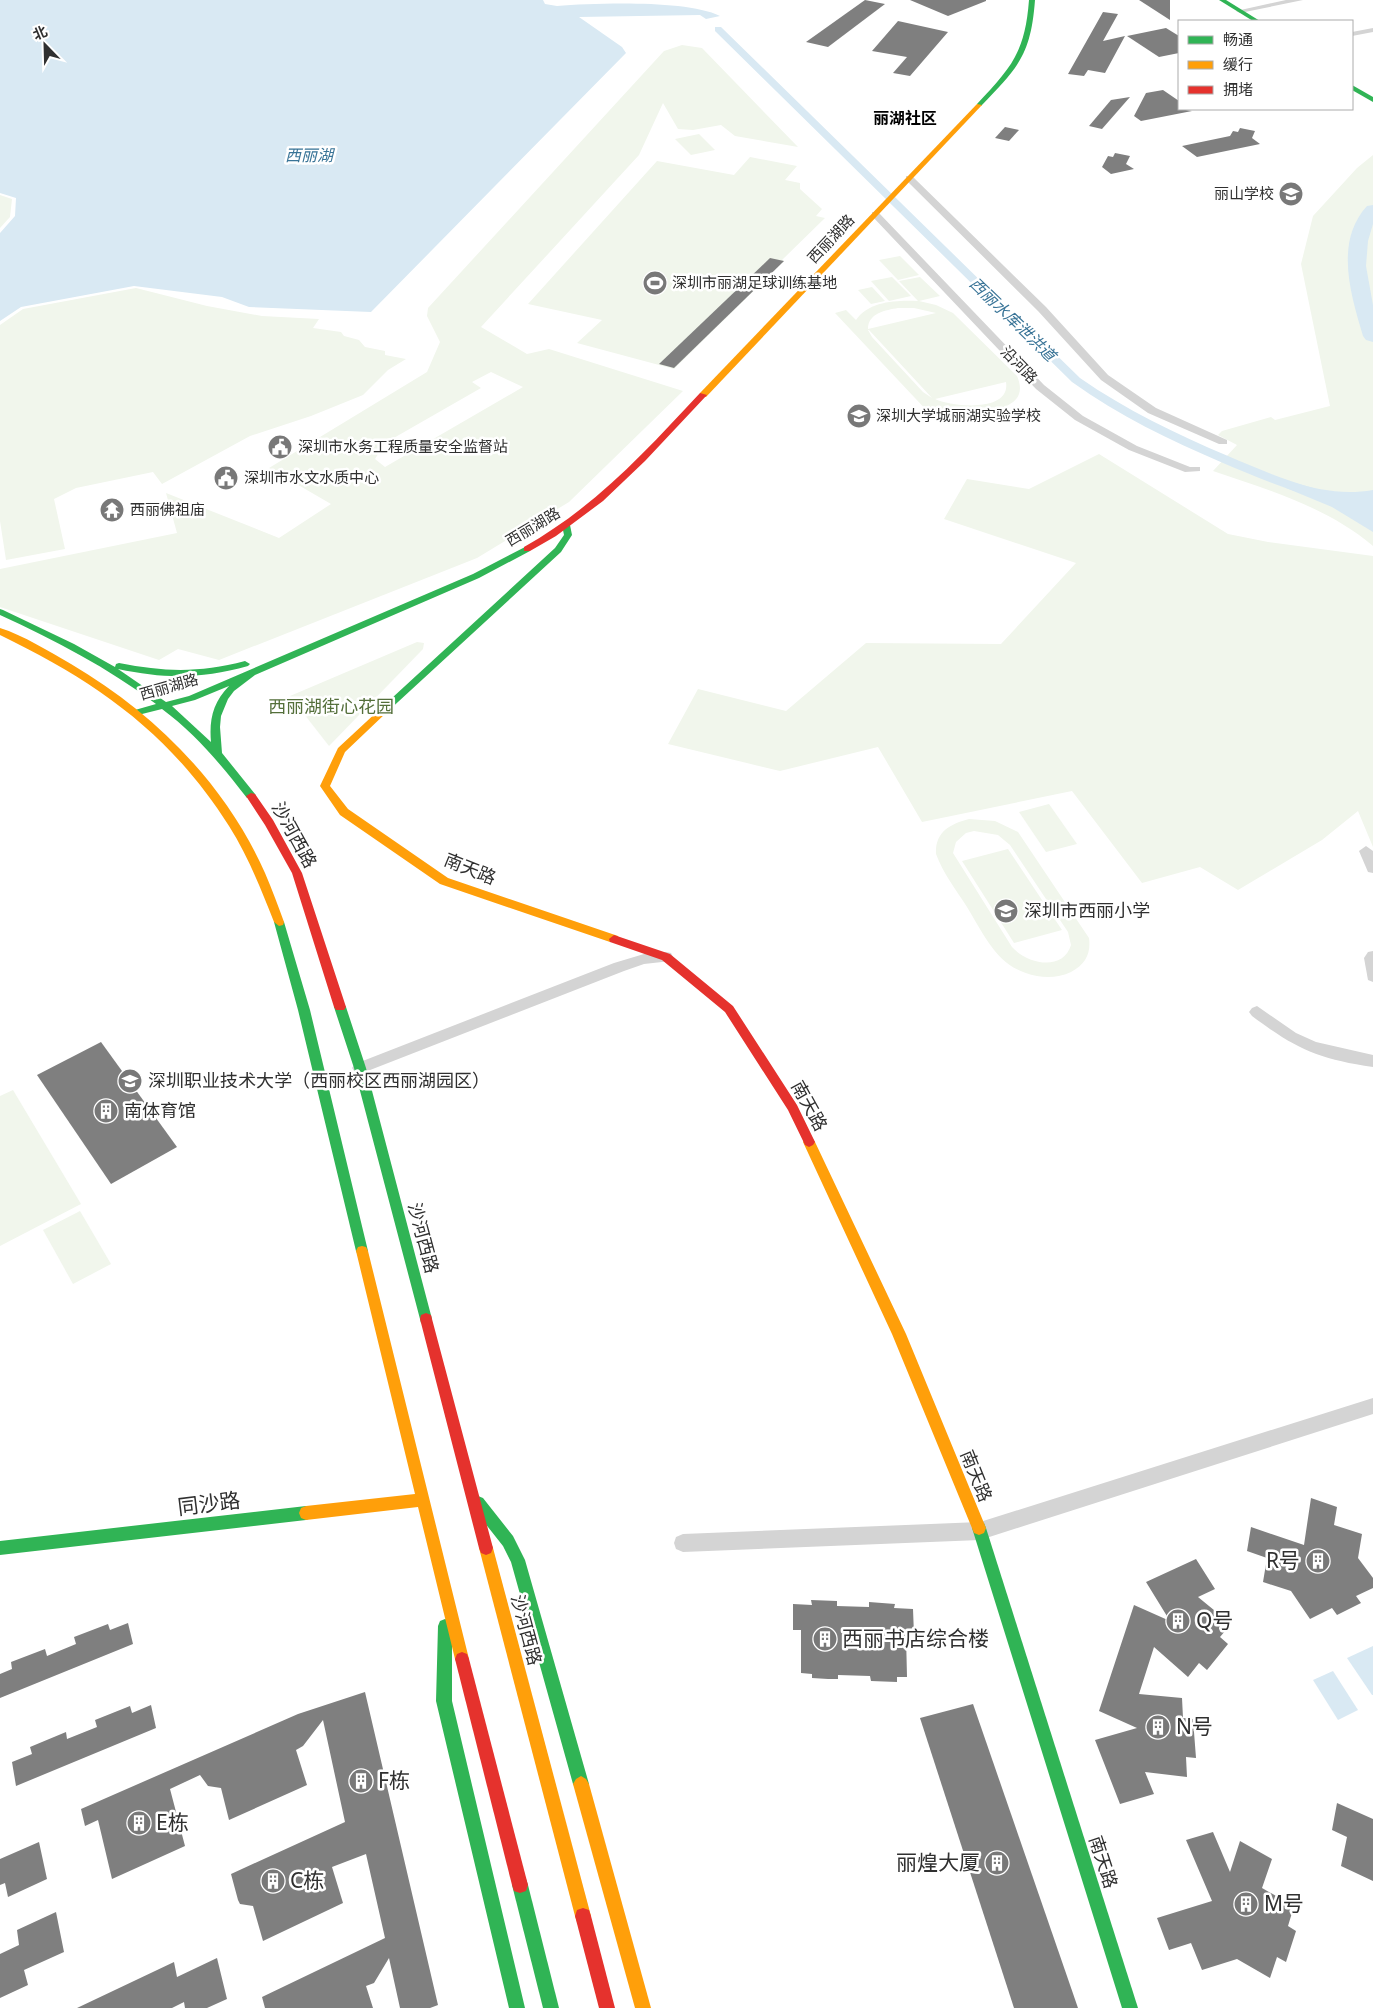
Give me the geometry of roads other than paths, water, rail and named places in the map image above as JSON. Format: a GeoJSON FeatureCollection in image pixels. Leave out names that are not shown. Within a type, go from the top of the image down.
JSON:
{"type":"FeatureCollection","features":[{"type":"Feature","properties":{"kind":"main road"},"geometry":{"type":"LineString","coordinates":[[885,198],[1005,66],[1021,36],[1024,0]]}},
{"type":"Feature","properties":{"kind":"main road"},"geometry":{"type":"LineString","coordinates":[[904,177],[1022,58],[1030,37],[1032,0]]}},
{"type":"Feature","properties":{"kind":"main road"},"geometry":{"type":"LineString","coordinates":[[1211,0],[1243,16]]}},
{"type":"Feature","properties":{"kind":"main road"},"geometry":{"type":"LineString","coordinates":[[1222,0],[1243,16]]}},
{"type":"Feature","properties":{"kind":"main road"},"geometry":{"type":"LineString","coordinates":[[1353,79],[1373,91]]}},
{"type":"Feature","properties":{"kind":"main road"},"geometry":{"type":"LineString","coordinates":[[1353,88],[1373,100]]}},
{"type":"Feature","properties":{"kind":"main road","name":"西丽湖路"},"geometry":{"type":"LineString","coordinates":[[138,712],[163,704],[476,576],[536,545],[566,525],[619,484],[875,214],[885,198]]}},
{"type":"Feature","properties":{"kind":"main road","name":"西丽湖路"},"geometry":{"type":"LineString","coordinates":[[249,668],[468,571],[525,541],[570,512],[607,480],[885,198]]}},
{"type":"Feature","properties":{"kind":"main road","name":"南天路"},"geometry":{"type":"LineString","coordinates":[[566,525],[568,535],[558,550],[341,750],[325,786],[344,812],[444,881],[666,958],[728,1009],[793,1108],[899,1334],[980,1531],[1130,2008]]}},
{"type":"Feature","properties":{"kind":"main road","name":"沙河西路"},"geometry":{"type":"LineString","coordinates":[[0,612],[52,634],[107,665],[163,704],[217,754],[253,798],[297,873],[360,1068],[607,2008]]}},
{"type":"Feature","properties":{"kind":"main road"},"geometry":{"type":"LineString","coordinates":[[0,632],[69,665],[102,686],[138,712],[191,766],[224,810],[252,859],[275,913],[304,1006],[422,1500],[551,2008]]}},
{"type":"Feature","properties":{"kind":"main road"},"geometry":{"type":"LineString","coordinates":[[107,665],[161,675],[180,676],[249,668]]}},
{"type":"Feature","properties":{"kind":"main road"},"geometry":{"type":"LineString","coordinates":[[217,754],[214,720],[216,707],[223,694],[249,668]]}},
{"type":"Feature","properties":{"kind":"main road"},"geometry":{"type":"LineString","coordinates":[[472,1496],[508,1541],[518,1560],[643,2008]]}},
{"type":"Feature","properties":{"kind":"main road","name":"同沙路"},"geometry":{"type":"LineString","coordinates":[[0,1548],[422,1500]]}},
{"type":"Feature","properties":{"kind":"main road"},"geometry":{"type":"LineString","coordinates":[[445,1591],[444,1701],[517,2008]]}},
{"type":"Feature","properties":{"kind":"street"},"geometry":{"type":"LineString","coordinates":[[1243,16],[1299,0]]}},
{"type":"Feature","properties":{"kind":"street"},"geometry":{"type":"LineString","coordinates":[[1353,34],[1373,30]]}},
{"type":"Feature","properties":{"kind":"street"},"geometry":{"type":"LineString","coordinates":[[904,177],[1052,320],[1089,363],[1109,382],[1161,416],[1224,442]]}},
{"type":"Feature","properties":{"kind":"street","name":"沿河路"},"geometry":{"type":"LineString","coordinates":[[875,214],[1040,387],[1079,418],[1133,448],[1190,470],[1196,469]]}},
{"type":"Feature","properties":{"kind":"street"},"geometry":{"type":"LineString","coordinates":[[1366,852],[1373,868]]}},
{"type":"Feature","properties":{"kind":"street"},"geometry":{"type":"LineString","coordinates":[[1373,956],[1370,958],[1373,976]]}},
{"type":"Feature","properties":{"kind":"street"},"geometry":{"type":"LineString","coordinates":[[360,1068],[618,966],[644,958],[666,958]]}},
{"type":"Feature","properties":{"kind":"street"},"geometry":{"type":"LineString","coordinates":[[1257,1012],[1292,1038],[1308,1045],[1341,1056],[1373,1061]]}},
{"type":"Feature","properties":{"kind":"street"},"geometry":{"type":"LineString","coordinates":[[683,1543],[980,1531],[1373,1406]]}},
{"type":"Feature","properties":{"kind":"water","name":"西丽湖"},"geometry":{"type":"Polygon","coordinates":[[[0,0],[543,0],[545,4],[557,6],[596,4],[665,5],[687,7],[720,16],[706,19],[700,15],[579,17],[622,47],[626,53],[371,312],[249,307],[222,297],[134,286],[21,307],[0,321],[0,233],[15,216],[16,198],[0,193],[0,0]]]}},
{"type":"Feature","properties":{"kind":"water"},"geometry":{"type":"Polygon","coordinates":[[[1291,482],[1332,491],[1373,490],[1373,532],[1332,507],[1286,488],[1291,482]]]}},
{"type":"Feature","properties":{"kind":"water"},"geometry":{"type":"Polygon","coordinates":[[[1373,1646],[1373,1695],[1372,1695],[1347,1658],[1373,1646]]]}},
{"type":"Feature","properties":{"kind":"water"},"geometry":{"type":"Polygon","coordinates":[[[1333,1671],[1358,1710],[1338,1720],[1313,1680],[1333,1671]]]}},
{"type":"Feature","properties":{"kind":"waterway","name":"西丽水库泄洪道"},"geometry":{"type":"LineString","coordinates":[[718,29],[1076,380],[1125,412],[1176,438],[1283,484],[1309,491]]}},
{"type":"Feature","properties":{"kind":"waterway"},"geometry":{"type":"LineString","coordinates":[[1373,210],[1365,221],[1357,254],[1360,290],[1373,336]]}},
{"type":"Feature","properties":{"kind":"place","name":"丽山学校"},"geometry":{"type":"Point","coordinates":[1291,194]}},
{"type":"Feature","properties":{"kind":"place","name":"深圳市丽湖足球训练基地"},"geometry":{"type":"Point","coordinates":[655,283]}},
{"type":"Feature","properties":{"kind":"place","name":"深圳大学城丽湖实验学校"},"geometry":{"type":"Point","coordinates":[859,416]}},
{"type":"Feature","properties":{"kind":"place","name":"深圳市水务工程质量安全监督站"},"geometry":{"type":"Point","coordinates":[280,447]}},
{"type":"Feature","properties":{"kind":"place","name":"深圳市水文水质中心"},"geometry":{"type":"Point","coordinates":[226,478]}},
{"type":"Feature","properties":{"kind":"place","name":"西丽佛祖庙"},"geometry":{"type":"Point","coordinates":[112,510]}},
{"type":"Feature","properties":{"kind":"place","name":"深圳市西丽小学"},"geometry":{"type":"Point","coordinates":[1006,911]}},
{"type":"Feature","properties":{"kind":"place","name":"深圳职业技术大学（西丽校区西丽湖园区）"},"geometry":{"type":"Point","coordinates":[130,1081]}},
{"type":"Feature","properties":{"kind":"place","name":"南体育馆"},"geometry":{"type":"Point","coordinates":[106,1111]}},
{"type":"Feature","properties":{"kind":"place","name":"R号"},"geometry":{"type":"Point","coordinates":[1318,1561]}},
{"type":"Feature","properties":{"kind":"place","name":"Q号"},"geometry":{"type":"Point","coordinates":[1178,1621]}},
{"type":"Feature","properties":{"kind":"place","name":"西丽书店综合楼"},"geometry":{"type":"Point","coordinates":[825,1639]}},
{"type":"Feature","properties":{"kind":"place","name":"N号"},"geometry":{"type":"Point","coordinates":[1158,1727]}},
{"type":"Feature","properties":{"kind":"place","name":"F栋"},"geometry":{"type":"Point","coordinates":[361,1781]}},
{"type":"Feature","properties":{"kind":"place","name":"E栋"},"geometry":{"type":"Point","coordinates":[139,1823]}},
{"type":"Feature","properties":{"kind":"place","name":"丽煌大厦"},"geometry":{"type":"Point","coordinates":[997,1863]}},
{"type":"Feature","properties":{"kind":"place","name":"C栋"},"geometry":{"type":"Point","coordinates":[273,1881]}},
{"type":"Feature","properties":{"kind":"place","name":"M号"},"geometry":{"type":"Point","coordinates":[1246,1904]}},
{"type":"Feature","properties":{"kind":"district","name":"丽湖社区"},"geometry":{"type":"Point","coordinates":[905,118]}},
{"type":"Feature","properties":{"kind":"park label","name":"西丽湖街心花园"},"geometry":{"type":"Point","coordinates":[331,707]}}]}
